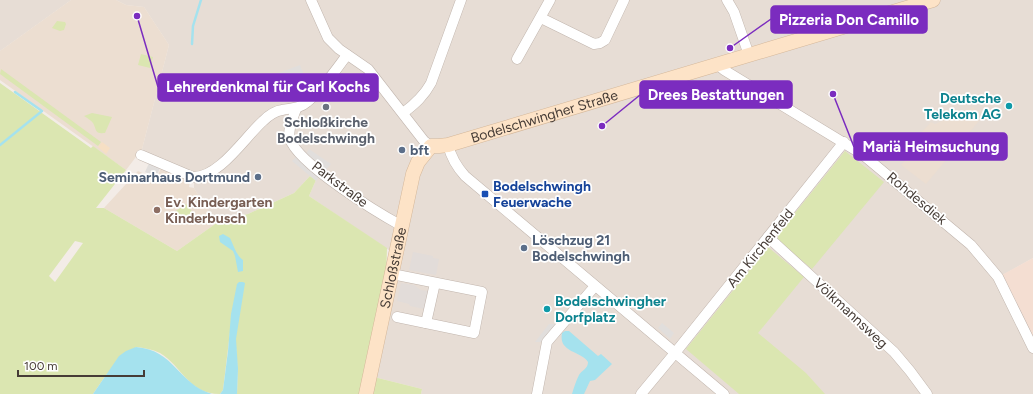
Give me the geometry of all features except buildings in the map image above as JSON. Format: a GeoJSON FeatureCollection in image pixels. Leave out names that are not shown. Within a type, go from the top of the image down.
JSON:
{"type":"FeatureCollection","features":[{"type":"Feature","properties":{"kind":"street"},"geometry":{"type":"LineString","coordinates":[[311,0],[328,38],[338,49],[368,69],[424,141],[431,146]]}},
{"type":"Feature","properties":{"kind":"street"},"geometry":{"type":"LineString","coordinates":[[402,113],[417,103],[426,93],[461,0]]}},
{"type":"Feature","properties":{"kind":"street"},"geometry":{"type":"LineString","coordinates":[[517,59],[550,0]]}},
{"type":"Feature","properties":{"kind":"street"},"geometry":{"type":"LineString","coordinates":[[540,18],[594,44],[600,43],[605,40],[624,0]]}},
{"type":"Feature","properties":{"kind":"street"},"geometry":{"type":"LineString","coordinates":[[727,0],[734,12],[749,55]]}},
{"type":"Feature","properties":{"kind":"street","name":"Bodelschwingher Straße"},"geometry":{"type":"LineString","coordinates":[[431,146],[448,144],[933,0]]}},
{"type":"Feature","properties":{"kind":"street"},"geometry":{"type":"LineString","coordinates":[[141,155],[191,177],[198,177],[214,170],[228,159],[268,117],[281,110],[296,109],[306,103],[315,95],[348,55]]}},
{"type":"Feature","properties":{"kind":"street","name":"Rohdesdiek"},"geometry":{"type":"LineString","coordinates":[[717,64],[724,70],[862,154],[923,203],[971,245],[985,259],[998,276],[1033,348]]}},
{"type":"Feature","properties":{"kind":"street","name":"Parkstraße"},"geometry":{"type":"LineString","coordinates":[[296,109],[289,136],[297,150],[322,174],[352,196],[397,224]]}},
{"type":"Feature","properties":{"kind":"street","name":"Am Kirchenfeld"},"geometry":{"type":"LineString","coordinates":[[641,394],[844,142]]}},
{"type":"Feature","properties":{"kind":"street"},"geometry":{"type":"LineString","coordinates":[[448,144],[451,158],[457,168],[465,176],[724,394]]}},
{"type":"Feature","properties":{"kind":"street","name":"Schloßstraße"},"geometry":{"type":"LineString","coordinates":[[366,394],[392,274],[397,224],[418,162],[431,146]]}},
{"type":"Feature","properties":{"kind":"street","name":"Völkmannsweg"},"geometry":{"type":"LineString","coordinates":[[768,237],[894,352],[927,394]]}},
{"type":"Feature","properties":{"kind":"street"},"geometry":{"type":"LineString","coordinates":[[392,274],[482,292],[474,333],[397,317]]}},
{"type":"Feature","properties":{"kind":"street"},"geometry":{"type":"LineString","coordinates":[[426,323],[435,283]]}},
{"type":"Feature","properties":{"kind":"street"},"geometry":{"type":"LineString","coordinates":[[537,394],[547,342],[595,286]]}},
{"type":"Feature","properties":{"kind":"shaded area"},"geometry":{"type":"Polygon","coordinates":[[[0,0],[71,0],[0,51],[0,0]]]}},
{"type":"Feature","properties":{"kind":"shaded area"},"geometry":{"type":"Polygon","coordinates":[[[71,0],[116,0],[126,5],[144,7],[169,45],[142,149],[126,170],[0,80],[0,51],[71,0]]]}},
{"type":"Feature","properties":{"kind":"shaded area"},"geometry":{"type":"Polygon","coordinates":[[[116,0],[1033,0],[1033,258],[999,277],[1033,348],[1033,394],[421,394],[422,389],[370,376],[393,253],[309,196],[316,180],[310,176],[294,193],[248,214],[218,222],[208,211],[194,188],[194,174],[147,154],[142,149],[169,45],[144,7],[126,5],[116,0]]]}},
{"type":"Feature","properties":{"kind":"shaded area"},"geometry":{"type":"Polygon","coordinates":[[[300,65],[308,85],[284,94],[276,74],[300,65]]]}},
{"type":"Feature","properties":{"kind":"shaded area"},"geometry":{"type":"Polygon","coordinates":[[[974,107],[979,121],[926,184],[901,165],[907,158],[895,148],[903,139],[913,132],[919,135],[931,122],[935,124],[974,107]]]}},
{"type":"Feature","properties":{"kind":"shaded area"},"geometry":{"type":"Polygon","coordinates":[[[309,149],[331,164],[325,171],[305,155],[309,149]]]}},
{"type":"Feature","properties":{"kind":"shaded area"},"geometry":{"type":"Polygon","coordinates":[[[298,155],[320,176],[316,181],[292,161],[298,155]]]}},
{"type":"Feature","properties":{"kind":"shaded area"},"geometry":{"type":"Polygon","coordinates":[[[150,161],[161,166],[156,177],[145,172],[150,161]]]}},
{"type":"Feature","properties":{"kind":"shaded area","name":"Ev. Kindergarten Kinderbusch"},"geometry":{"type":"Polygon","coordinates":[[[162,166],[190,181],[189,187],[194,188],[208,211],[218,222],[177,251],[104,208],[138,171],[156,179],[162,166]]]}},
{"type":"Feature","properties":{"kind":"shaded area"},"geometry":{"type":"Polygon","coordinates":[[[413,252],[433,256],[433,258],[439,259],[436,275],[409,270],[413,252]]]}},
{"type":"Feature","properties":{"kind":"shaded area"},"geometry":{"type":"Polygon","coordinates":[[[1033,258],[1033,348],[998,277],[1033,258]]]}},
{"type":"Feature","properties":{"kind":"shaded area"},"geometry":{"type":"Polygon","coordinates":[[[401,283],[414,285],[421,290],[428,291],[424,309],[397,301],[401,283]]]}},
{"type":"Feature","properties":{"kind":"shaded area"},"geometry":{"type":"Polygon","coordinates":[[[662,323],[674,333],[670,339],[658,328],[662,323]]]}},
{"type":"Feature","properties":{"kind":"shaded area"},"geometry":{"type":"Polygon","coordinates":[[[549,324],[557,324],[544,342],[535,342],[549,324]]]}},
{"type":"Feature","properties":{"kind":"green space"},"geometry":{"type":"Polygon","coordinates":[[[57,21],[65,22],[66,24],[64,30],[60,31],[52,28],[57,21]]]}},
{"type":"Feature","properties":{"kind":"green space"},"geometry":{"type":"Polygon","coordinates":[[[141,54],[153,57],[150,68],[138,65],[141,54]]]}},
{"type":"Feature","properties":{"kind":"green space"},"geometry":{"type":"Polygon","coordinates":[[[1,69],[101,142],[98,146],[0,74],[1,69]]]}},
{"type":"Feature","properties":{"kind":"green space"},"geometry":{"type":"Polygon","coordinates":[[[0,83],[91,148],[93,146],[126,170],[96,208],[104,208],[177,251],[218,222],[248,214],[294,193],[310,176],[316,180],[309,196],[387,248],[386,281],[370,376],[422,389],[421,394],[237,394],[237,359],[231,324],[223,390],[220,394],[200,390],[187,379],[175,365],[160,353],[136,347],[106,375],[93,394],[0,394],[0,83]],[[75,241],[49,276],[55,282],[83,243],[75,241]]]}},
{"type":"Feature","properties":{"kind":"green space"},"geometry":{"type":"Polygon","coordinates":[[[92,113],[112,117],[105,133],[97,132],[92,122],[84,116],[92,113]]]}},
{"type":"Feature","properties":{"kind":"green space"},"geometry":{"type":"Polygon","coordinates":[[[845,151],[884,182],[812,269],[778,241],[778,234],[845,151]]]}},
{"type":"Feature","properties":{"kind":"green space"},"geometry":{"type":"Polygon","coordinates":[[[186,204],[194,214],[186,217],[173,213],[186,204]]]}},
{"type":"Feature","properties":{"kind":"green space"},"geometry":{"type":"Polygon","coordinates":[[[768,247],[804,277],[758,333],[806,373],[825,394],[739,394],[686,349],[768,247]]]}},
{"type":"Feature","properties":{"kind":"sand"},"geometry":{"type":"Polygon","coordinates":[[[102,142],[110,148],[106,154],[98,147],[102,142]]]}},
{"type":"Feature","properties":{"kind":"water"},"geometry":{"type":"Polygon","coordinates":[[[223,234],[230,238],[237,253],[243,260],[243,271],[238,272],[233,251],[220,242],[219,236],[223,234]]]}},
{"type":"Feature","properties":{"kind":"water"},"geometry":{"type":"Polygon","coordinates":[[[239,282],[245,283],[236,339],[238,369],[237,394],[220,394],[223,390],[231,314],[237,284],[239,282]]]}},
{"type":"Feature","properties":{"kind":"water"},"geometry":{"type":"Polygon","coordinates":[[[569,331],[598,356],[601,354],[612,364],[595,380],[590,381],[584,394],[572,394],[579,375],[586,368],[588,362],[585,358],[567,348],[564,344],[562,340],[562,333],[569,331]]]}},
{"type":"Feature","properties":{"kind":"water"},"geometry":{"type":"Polygon","coordinates":[[[136,347],[149,349],[160,354],[191,383],[212,394],[93,394],[119,356],[136,347]]]}},
{"type":"Feature","properties":{"kind":"waterway"},"geometry":{"type":"LineString","coordinates":[[192,44],[193,26],[201,0]]}},
{"type":"Feature","properties":{"kind":"waterway"},"geometry":{"type":"LineString","coordinates":[[0,145],[42,111],[15,92]]}},
{"type":"Feature","properties":{"kind":"place","name":"Lehrerdenkmal für Carl Kochs"},"geometry":{"type":"Point","coordinates":[137,16]}},
{"type":"Feature","properties":{"kind":"place","name":"Pizzeria Don Camillo"},"geometry":{"type":"Point","coordinates":[730,48]}},
{"type":"Feature","properties":{"kind":"place","name":"Mariä Heimsuchung"},"geometry":{"type":"Point","coordinates":[833,94]}},
{"type":"Feature","properties":{"kind":"place","name":"Deutsche Telekom AG"},"geometry":{"type":"Point","coordinates":[1009,106]}},
{"type":"Feature","properties":{"kind":"place","name":"Schloßkirche Bodelschwingh"},"geometry":{"type":"Point","coordinates":[326,107]}},
{"type":"Feature","properties":{"kind":"place","name":"Drees Bestattungen"},"geometry":{"type":"Point","coordinates":[602,126]}},
{"type":"Feature","properties":{"kind":"place","name":"bft"},"geometry":{"type":"Point","coordinates":[402,150]}},
{"type":"Feature","properties":{"kind":"place","name":"Seminarhaus Dortmund"},"geometry":{"type":"Point","coordinates":[258,177]}},
{"type":"Feature","properties":{"kind":"place","name":"Bodelschwingh Feuerwache"},"geometry":{"type":"Point","coordinates":[485,194]}},
{"type":"Feature","properties":{"kind":"place","name":"Ev. Kindergarten Kinderbusch"},"geometry":{"type":"Point","coordinates":[157,210]}},
{"type":"Feature","properties":{"kind":"place","name":"Löschzug 21 Bodelschwingh"},"geometry":{"type":"Point","coordinates":[524,248]}},
{"type":"Feature","properties":{"kind":"place","name":"Bodelschwingher Dorfplatz"},"geometry":{"type":"Point","coordinates":[547,309]}}]}
